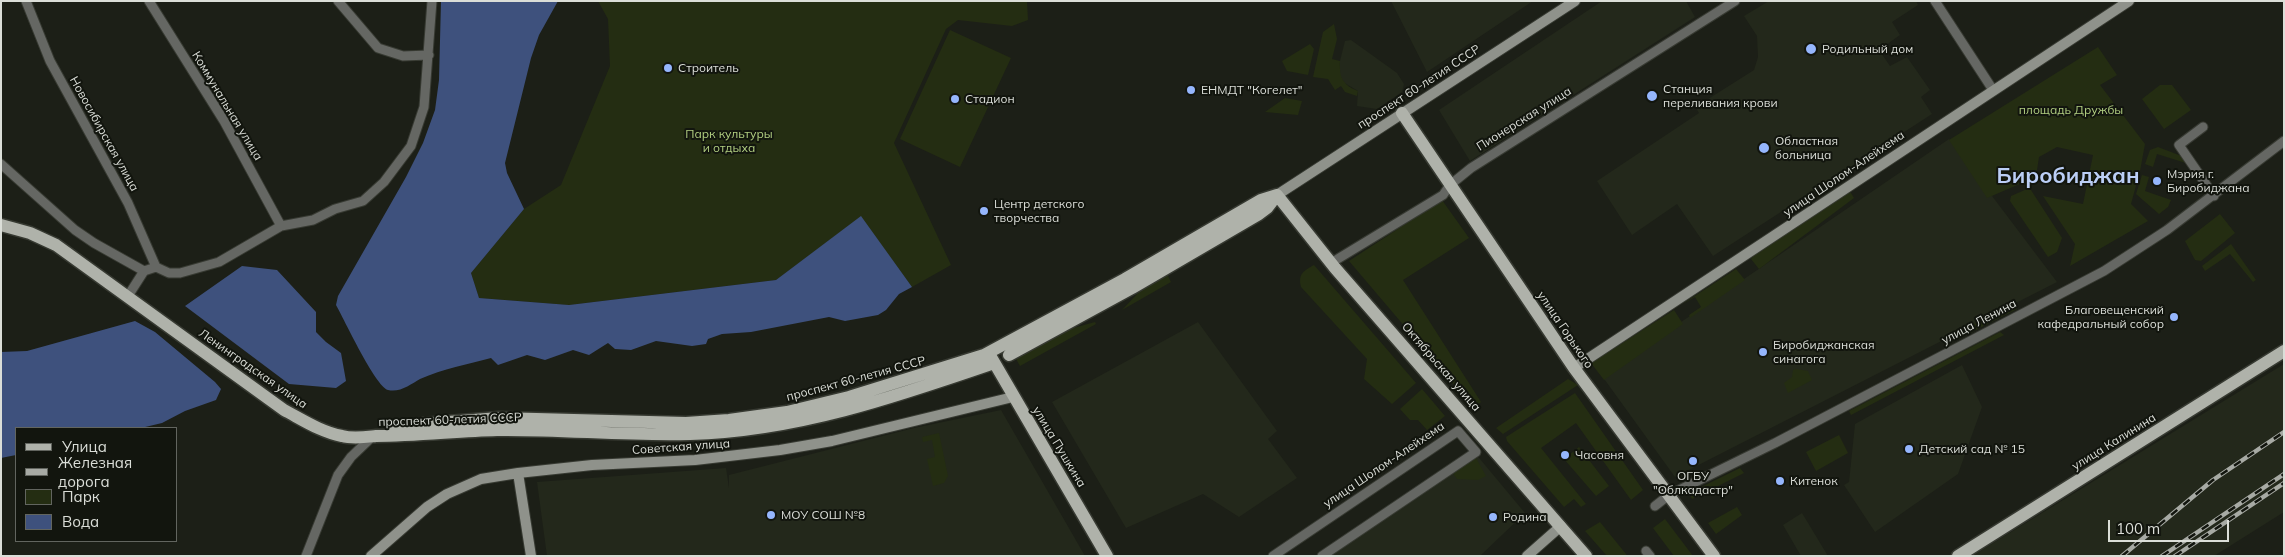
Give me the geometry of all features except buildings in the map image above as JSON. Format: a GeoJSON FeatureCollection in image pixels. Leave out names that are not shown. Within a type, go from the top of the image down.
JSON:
{"type":"FeatureCollection","features":[{"type":"Feature","properties":{"kind":"main road","name":"проспект 60-летия СССР"},"geometry":{"type":"LineString","coordinates":[[991,358],[1261,200],[1277,195],[1575,1]]}},
{"type":"Feature","properties":{"kind":"main road","name":"улица Шолом-Алейхема"},"geometry":{"type":"LineString","coordinates":[[1574,368],[2129,1]]}},
{"type":"Feature","properties":{"kind":"main road","name":"улица Горького"},"geometry":{"type":"LineString","coordinates":[[1402,114],[1574,368],[1714,556]]}},
{"type":"Feature","properties":{"kind":"main road","name":"проспект 60-летия СССР"},"geometry":{"type":"LineString","coordinates":[[373,436],[424,436],[524,424],[686,423],[768,415],[849,397],[928,374],[1009,355],[1132,288],[1259,214],[1267,208],[1277,195]]}},
{"type":"Feature","properties":{"kind":"main road","name":"Октябрьская улица"},"geometry":{"type":"LineString","coordinates":[[1277,195],[1331,263],[1586,556]]}},
{"type":"Feature","properties":{"kind":"main road","name":"Ленинградская улица"},"geometry":{"type":"LineString","coordinates":[[1,225],[30,233],[56,245],[284,410],[315,427],[344,437],[373,436]]}},
{"type":"Feature","properties":{"kind":"main road","name":"улица Калинина"},"geometry":{"type":"LineString","coordinates":[[1958,556],[2284,351]]}},
{"type":"Feature","properties":{"kind":"main road","name":"улица Пушкина"},"geometry":{"type":"LineString","coordinates":[[991,358],[1106,556]]}},
{"type":"Feature","properties":{"kind":"main road","name":"Советская улица"},"geometry":{"type":"LineString","coordinates":[[371,556],[427,507],[448,494],[481,480],[518,473],[592,465],[696,460],[780,450],[842,439],[1013,397]]}},
{"type":"Feature","properties":{"kind":"main road"},"geometry":{"type":"LineString","coordinates":[[518,473],[531,556]]}},
{"type":"Feature","properties":{"kind":"main road"},"geometry":{"type":"LineString","coordinates":[[1527,556],[1561,526]]}},
{"type":"Feature","properties":{"kind":"street","name":"Новосибирская улица"},"geometry":{"type":"LineString","coordinates":[[26,1],[50,61],[128,203],[156,267]]}},
{"type":"Feature","properties":{"kind":"street","name":"Коммунальная улица"},"geometry":{"type":"LineString","coordinates":[[149,1],[224,121],[281,226]]}},
{"type":"Feature","properties":{"kind":"street"},"geometry":{"type":"LineString","coordinates":[[338,1],[378,48],[404,56],[429,55]]}},
{"type":"Feature","properties":{"kind":"street"},"geometry":{"type":"LineString","coordinates":[[128,296],[144,271],[156,267],[169,273],[180,273],[219,262],[281,226],[312,220],[363,201],[384,182],[411,146],[424,107],[432,1]]}},
{"type":"Feature","properties":{"kind":"street","name":"Пионерская улица"},"geometry":{"type":"LineString","coordinates":[[1331,263],[1443,195],[1450,185],[1471,168],[1735,1]]}},
{"type":"Feature","properties":{"kind":"street"},"geometry":{"type":"LineString","coordinates":[[1935,1],[1993,90]]}},
{"type":"Feature","properties":{"kind":"street"},"geometry":{"type":"LineString","coordinates":[[2202,127],[2179,145],[2214,196]]}},
{"type":"Feature","properties":{"kind":"street","name":"улица Ленина"},"geometry":{"type":"LineString","coordinates":[[1655,506],[1669,495],[1783,439],[2104,271],[2167,230],[2284,142]]}},
{"type":"Feature","properties":{"kind":"street"},"geometry":{"type":"LineString","coordinates":[[1,164],[75,230],[144,271]]}},
{"type":"Feature","properties":{"kind":"street","name":"улица Шолом-Алейхема"},"geometry":{"type":"LineString","coordinates":[[1273,556],[1458,431],[1476,452],[1322,556]]}},
{"type":"Feature","properties":{"kind":"street"},"geometry":{"type":"LineString","coordinates":[[306,556],[338,475],[351,458],[373,436]]}},
{"type":"Feature","properties":{"kind":"shaded area"},"geometry":{"type":"Polygon","coordinates":[[[1391,1],[1533,1],[1427,72],[1391,1]]]}},
{"type":"Feature","properties":{"kind":"shaded area"},"geometry":{"type":"Polygon","coordinates":[[[1602,1],[1686,1],[1695,17],[1470,161],[1439,110],[1602,1]]]}},
{"type":"Feature","properties":{"kind":"shaded area","name":"Областная больница"},"geometry":{"type":"Polygon","coordinates":[[[1769,1],[1916,1],[1918,5],[1892,22],[1900,35],[1879,50],[1890,66],[1907,57],[1930,90],[1921,97],[1932,114],[1713,256],[1677,204],[1632,235],[1597,181],[1699,113],[1696,108],[1754,70],[1758,57],[1757,36],[1744,16],[1769,1]]]}},
{"type":"Feature","properties":{"kind":"shaded area"},"geometry":{"type":"Polygon","coordinates":[[[1351,40],[1397,73],[1404,84],[1402,92],[1377,109],[1357,106],[1358,91],[1343,82],[1339,75],[1345,41],[1351,40]]]}},
{"type":"Feature","properties":{"kind":"shaded area"},"geometry":{"type":"Polygon","coordinates":[[[1949,139],[2057,282],[1675,477],[1602,376],[1949,139]]]}},
{"type":"Feature","properties":{"kind":"shaded area"},"geometry":{"type":"Polygon","coordinates":[[[1198,322],[1277,431],[1268,439],[1297,478],[1239,517],[1203,494],[1126,528],[1052,402],[1198,322]]]}},
{"type":"Feature","properties":{"kind":"shaded area"},"geometry":{"type":"Polygon","coordinates":[[[2284,364],[2284,512],[2214,556],[1972,556],[2284,364]]]}},
{"type":"Feature","properties":{"kind":"shaded area","name":"Детский сад № 15"},"geometry":{"type":"Polygon","coordinates":[[[1962,365],[1982,407],[1958,474],[1875,532],[1844,485],[1849,482],[1855,424],[1962,365]]]}},
{"type":"Feature","properties":{"kind":"shaded area"},"geometry":{"type":"Polygon","coordinates":[[[1001,410],[1085,556],[547,556],[537,482],[726,468],[729,488],[729,475],[914,428],[1001,410]]]}},
{"type":"Feature","properties":{"kind":"shaded area"},"geometry":{"type":"Polygon","coordinates":[[[1475,453],[1525,513],[1480,556],[1319,556],[1475,453]]]}},
{"type":"Feature","properties":{"kind":"shaded area"},"geometry":{"type":"Polygon","coordinates":[[[1802,513],[1828,556],[1801,556],[1783,525],[1802,513]]]}},
{"type":"Feature","properties":{"kind":"green space","name":"Парк культуры и отдыха"},"geometry":{"type":"Polygon","coordinates":[[[598,1],[1027,1],[1028,20],[1012,26],[958,20],[946,29],[894,143],[951,265],[912,287],[861,217],[776,280],[569,305],[479,298],[471,273],[524,209],[561,185],[610,66],[608,19],[598,1]]]}},
{"type":"Feature","properties":{"kind":"green space"},"geometry":{"type":"Polygon","coordinates":[[[1334,24],[1337,39],[1332,59],[1340,61],[1341,76],[1345,83],[1358,91],[1357,96],[1345,92],[1341,86],[1335,90],[1328,79],[1313,77],[1323,32],[1334,24]]]}},
{"type":"Feature","properties":{"kind":"green space","name":"Стадион"},"geometry":{"type":"Polygon","coordinates":[[[950,30],[1011,58],[960,167],[900,139],[950,30]]]}},
{"type":"Feature","properties":{"kind":"green space"},"geometry":{"type":"Polygon","coordinates":[[[1310,44],[1314,49],[1308,75],[1287,71],[1282,61],[1310,44]]]}},
{"type":"Feature","properties":{"kind":"green space","name":"площадь Дружбы"},"geometry":{"type":"Polygon","coordinates":[[[2098,47],[2117,75],[2100,85],[2145,144],[2131,204],[2148,221],[2070,266],[2075,244],[2043,196],[2083,204],[2093,155],[2057,147],[2039,157],[2036,177],[1987,198],[1949,140],[2098,47]]]}},
{"type":"Feature","properties":{"kind":"green space"},"geometry":{"type":"Polygon","coordinates":[[[2160,85],[2172,85],[2191,110],[2164,129],[2142,99],[2160,85]]]}},
{"type":"Feature","properties":{"kind":"green space"},"geometry":{"type":"Polygon","coordinates":[[[1285,98],[1302,101],[1298,115],[1265,112],[1285,98]]]}},
{"type":"Feature","properties":{"kind":"green space"},"geometry":{"type":"Polygon","coordinates":[[[2158,147],[2184,157],[2189,164],[2157,154],[2153,167],[2145,164],[2150,150],[2158,147]]]}},
{"type":"Feature","properties":{"kind":"green space"},"geometry":{"type":"Polygon","coordinates":[[[2142,175],[2149,177],[2145,191],[2171,200],[2168,207],[2159,214],[2136,194],[2142,175]]]}},
{"type":"Feature","properties":{"kind":"green space"},"geometry":{"type":"Polygon","coordinates":[[[2027,189],[2031,190],[2062,238],[2057,252],[2048,257],[2010,201],[2011,196],[2027,189]]]}},
{"type":"Feature","properties":{"kind":"green space"},"geometry":{"type":"Polygon","coordinates":[[[1848,192],[1854,198],[1759,269],[1751,259],[1753,256],[1848,192]]]}},
{"type":"Feature","properties":{"kind":"green space"},"geometry":{"type":"Polygon","coordinates":[[[1442,200],[1469,238],[1403,280],[1481,402],[1474,408],[1349,261],[1442,200]]]}},
{"type":"Feature","properties":{"kind":"green space"},"geometry":{"type":"Polygon","coordinates":[[[2220,214],[2235,233],[2201,261],[2195,260],[2185,241],[2220,214]]]}},
{"type":"Feature","properties":{"kind":"green space"},"geometry":{"type":"Polygon","coordinates":[[[2231,244],[2256,280],[2253,282],[2230,254],[2205,271],[2202,266],[2231,244]]]}},
{"type":"Feature","properties":{"kind":"green space"},"geometry":{"type":"Polygon","coordinates":[[[1314,265],[1416,383],[1392,404],[1364,379],[1367,359],[1301,287],[1300,279],[1302,273],[1314,265]]]}},
{"type":"Feature","properties":{"kind":"green space"},"geometry":{"type":"Polygon","coordinates":[[[1736,269],[1745,280],[1690,318],[1689,315],[1701,307],[1695,297],[1681,305],[1736,269]]]}},
{"type":"Feature","properties":{"kind":"green space"},"geometry":{"type":"Polygon","coordinates":[[[1163,276],[1168,276],[1171,282],[1122,310],[1138,293],[1163,276]]]}},
{"type":"Feature","properties":{"kind":"green space"},"geometry":{"type":"Polygon","coordinates":[[[2014,304],[2017,309],[1958,339],[1955,334],[2014,304]]]}},
{"type":"Feature","properties":{"kind":"green space"},"geometry":{"type":"Polygon","coordinates":[[[1674,310],[1683,324],[1604,380],[1591,363],[1674,310]]]}},
{"type":"Feature","properties":{"kind":"green space"},"geometry":{"type":"Polygon","coordinates":[[[1095,322],[1096,324],[1020,366],[1015,357],[1066,330],[1095,322]]]}},
{"type":"Feature","properties":{"kind":"green space"},"geometry":{"type":"Polygon","coordinates":[[[2000,332],[2004,335],[1851,415],[1849,411],[2000,332]]]}},
{"type":"Feature","properties":{"kind":"green space"},"geometry":{"type":"Polygon","coordinates":[[[1793,370],[1808,371],[1812,380],[1788,393],[1784,383],[1792,377],[1793,370]]]}},
{"type":"Feature","properties":{"kind":"green space"},"geometry":{"type":"Polygon","coordinates":[[[1568,379],[1578,385],[1503,434],[1496,428],[1568,379]]]}},
{"type":"Feature","properties":{"kind":"green space"},"geometry":{"type":"Polygon","coordinates":[[[1422,389],[1445,416],[1427,430],[1418,420],[1410,420],[1400,409],[1422,389]]]}},
{"type":"Feature","properties":{"kind":"green space"},"geometry":{"type":"Polygon","coordinates":[[[1575,393],[1643,490],[1631,500],[1576,423],[1541,448],[1586,504],[1581,507],[1574,499],[1564,507],[1507,441],[1506,437],[1575,393]]]}},
{"type":"Feature","properties":{"kind":"green space"},"geometry":{"type":"Polygon","coordinates":[[[939,433],[948,476],[944,483],[933,486],[927,459],[935,457],[932,440],[923,442],[922,437],[939,433]]]}},
{"type":"Feature","properties":{"kind":"green space"},"geometry":{"type":"Polygon","coordinates":[[[1839,435],[1848,453],[1816,471],[1806,452],[1839,435]]]}},
{"type":"Feature","properties":{"kind":"green space"},"geometry":{"type":"Polygon","coordinates":[[[1579,447],[1609,486],[1596,496],[1564,459],[1579,447]]]}},
{"type":"Feature","properties":{"kind":"green space"},"geometry":{"type":"Polygon","coordinates":[[[1475,456],[1486,476],[1478,480],[1457,479],[1452,472],[1475,456]]]}},
{"type":"Feature","properties":{"kind":"green space"},"geometry":{"type":"Polygon","coordinates":[[[1740,468],[1744,473],[1692,499],[1689,493],[1740,468]]]}},
{"type":"Feature","properties":{"kind":"green space"},"geometry":{"type":"Polygon","coordinates":[[[1737,507],[1742,515],[1716,534],[1708,523],[1737,507]]]}},
{"type":"Feature","properties":{"kind":"green space"},"geometry":{"type":"Polygon","coordinates":[[[1665,519],[1693,556],[1674,556],[1653,528],[1665,519]]]}},
{"type":"Feature","properties":{"kind":"green space"},"geometry":{"type":"Polygon","coordinates":[[[1600,522],[1627,556],[1607,556],[1585,531],[1600,522]]]}},
{"type":"Feature","properties":{"kind":"water"},"geometry":{"type":"Polygon","coordinates":[[[441,1],[558,1],[539,35],[531,58],[505,163],[507,173],[524,209],[471,273],[479,298],[569,305],[776,280],[861,216],[912,287],[899,294],[886,310],[878,315],[845,321],[829,317],[751,332],[722,334],[708,339],[706,344],[692,346],[656,341],[631,350],[615,349],[608,343],[589,355],[573,350],[545,360],[527,355],[498,365],[491,358],[438,372],[401,389],[388,390],[382,386],[368,365],[336,305],[338,296],[406,177],[423,143],[435,110],[439,80],[441,1]]]}},
{"type":"Feature","properties":{"kind":"water"},"geometry":{"type":"Polygon","coordinates":[[[242,266],[277,270],[316,312],[316,332],[341,353],[346,381],[336,388],[289,384],[185,306],[242,266]]]}},
{"type":"Feature","properties":{"kind":"water"},"geometry":{"type":"Polygon","coordinates":[[[135,321],[155,332],[221,389],[216,400],[185,411],[162,423],[145,427],[15,427],[15,455],[1,458],[1,352],[27,351],[135,321]]]}},
{"type":"Feature","properties":{"kind":"railway"},"geometry":{"type":"LineString","coordinates":[[2122,556],[2213,480],[2284,432]]}},
{"type":"Feature","properties":{"kind":"railway"},"geometry":{"type":"LineString","coordinates":[[2162,556],[2284,474]]}},
{"type":"Feature","properties":{"kind":"railway"},"geometry":{"type":"LineString","coordinates":[[2175,556],[2284,483]]}},
{"type":"Feature","properties":{"kind":"place","name":"Родильный дом"},"geometry":{"type":"Point","coordinates":[1811,49]}},
{"type":"Feature","properties":{"kind":"place","name":"Строитель"},"geometry":{"type":"Point","coordinates":[668,68]}},
{"type":"Feature","properties":{"kind":"place","name":"ЕНМДТ \"Когелет\""},"geometry":{"type":"Point","coordinates":[1191,90]}},
{"type":"Feature","properties":{"kind":"place","name":"Станция переливания крови"},"geometry":{"type":"Point","coordinates":[1652,96]}},
{"type":"Feature","properties":{"kind":"place","name":"Стадион"},"geometry":{"type":"Point","coordinates":[955,99]}},
{"type":"Feature","properties":{"kind":"place","name":"Областная больница"},"geometry":{"type":"Point","coordinates":[1764,148]}},
{"type":"Feature","properties":{"kind":"place","name":"Мэрия г. Биробиджана"},"geometry":{"type":"Point","coordinates":[2157,181]}},
{"type":"Feature","properties":{"kind":"place","name":"Центр детского творчества"},"geometry":{"type":"Point","coordinates":[984,211]}},
{"type":"Feature","properties":{"kind":"place","name":"Благовещенский кафедральный собор"},"geometry":{"type":"Point","coordinates":[2174,317]}},
{"type":"Feature","properties":{"kind":"place","name":"Биробиджанская синагога"},"geometry":{"type":"Point","coordinates":[1763,352]}},
{"type":"Feature","properties":{"kind":"place","name":"Детский сад № 15"},"geometry":{"type":"Point","coordinates":[1909,449]}},
{"type":"Feature","properties":{"kind":"place","name":"Часовня"},"geometry":{"type":"Point","coordinates":[1565,455]}},
{"type":"Feature","properties":{"kind":"place","name":"ОГБУ \"Облкадастр\""},"geometry":{"type":"Point","coordinates":[1693,461]}},
{"type":"Feature","properties":{"kind":"place","name":"Китенок"},"geometry":{"type":"Point","coordinates":[1780,481]}},
{"type":"Feature","properties":{"kind":"place","name":"МОУ СОШ №8"},"geometry":{"type":"Point","coordinates":[771,515]}},
{"type":"Feature","properties":{"kind":"place","name":"Родина"},"geometry":{"type":"Point","coordinates":[1493,517]}},
{"type":"Feature","properties":{"kind":"district","name":"Биробиджан"},"geometry":{"type":"Point","coordinates":[2068,176]}}]}
